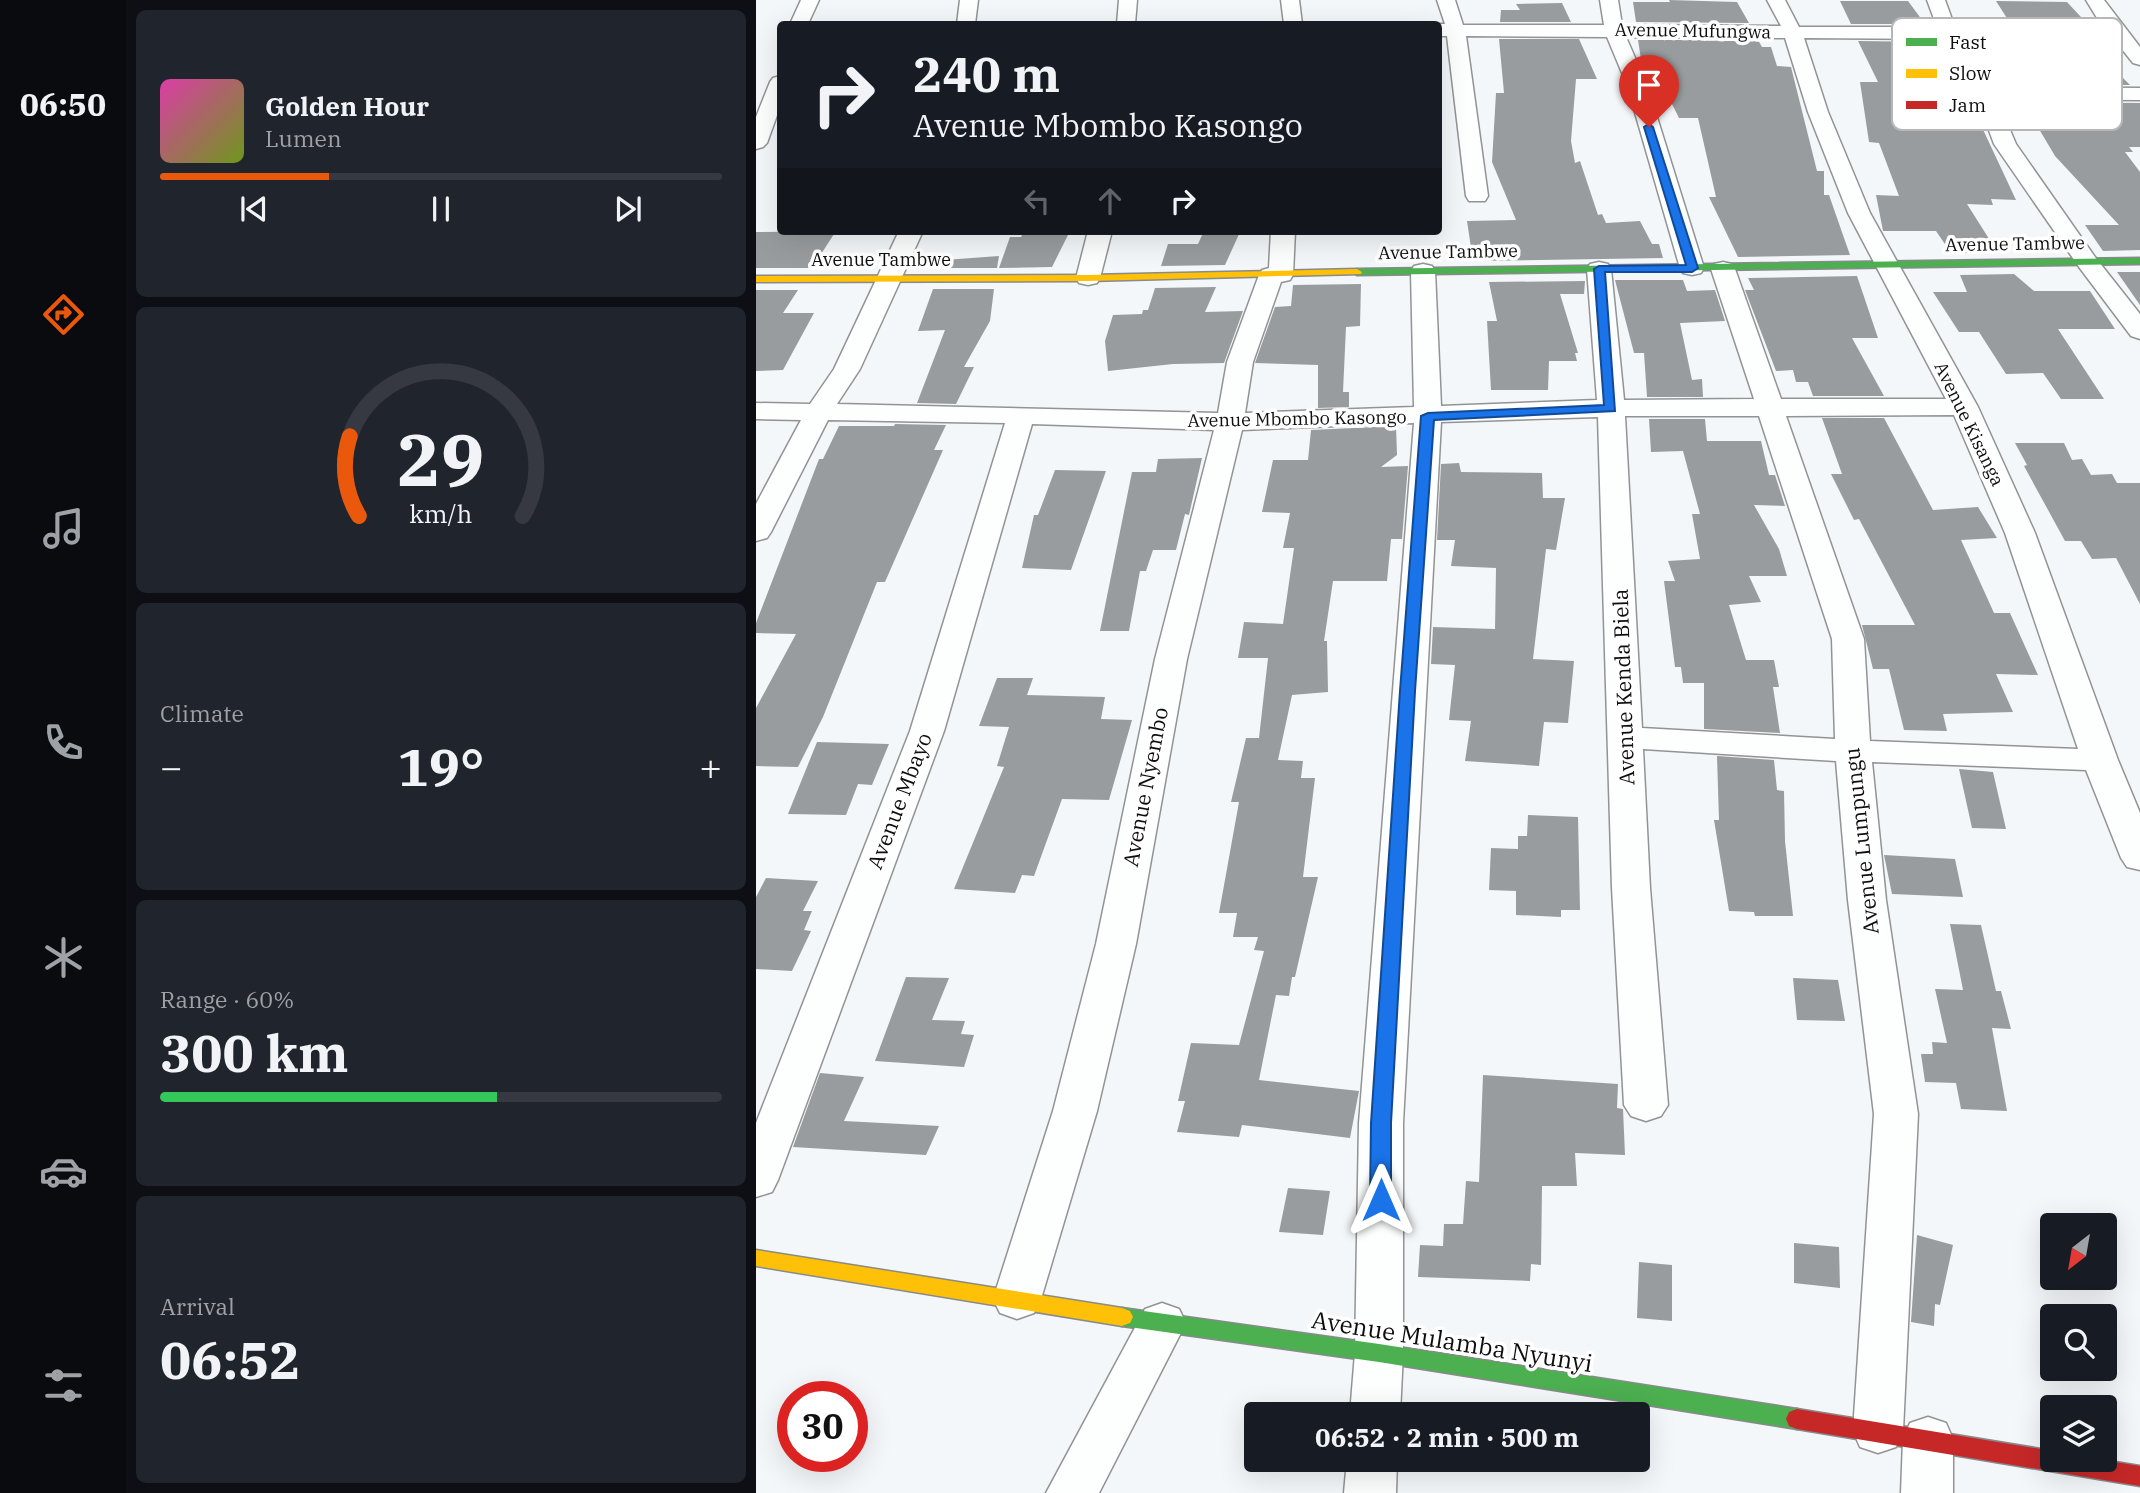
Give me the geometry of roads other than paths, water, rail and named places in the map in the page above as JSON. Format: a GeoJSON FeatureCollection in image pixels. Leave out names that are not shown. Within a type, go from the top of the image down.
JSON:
{"type":"FeatureCollection","features":[{"type":"Feature","properties":{"kind":"street"},"geometry":{"type":"LineString","coordinates":[[800,21],[810,0]]}},
{"type":"Feature","properties":{"kind":"street"},"geometry":{"type":"LineString","coordinates":[[966,21],[970,0]]}},
{"type":"Feature","properties":{"kind":"street"},"geometry":{"type":"LineString","coordinates":[[1126,21],[1128,0]]}},
{"type":"Feature","properties":{"kind":"street"},"geometry":{"type":"LineString","coordinates":[[1290,0],[1293,21]]}},
{"type":"Feature","properties":{"kind":"street"},"geometry":{"type":"LineString","coordinates":[[1446,0],[1447,30],[1477,196]]}},
{"type":"Feature","properties":{"kind":"street","name":"Avenue Lumpungu"},"geometry":{"type":"LineString","coordinates":[[1609,0],[1614,30],[1707,269],[1770,408],[1848,639],[1853,751],[1867,900],[1896,1114],[1878,1431]]}},
{"type":"Feature","properties":{"kind":"street","name":"Avenue Kisanga"},"geometry":{"type":"LineString","coordinates":[[1776,0],[1793,32],[1818,111],[1859,213],[1964,407],[2020,533],[2100,760],[2140,858]]}},
{"type":"Feature","properties":{"kind":"street"},"geometry":{"type":"LineString","coordinates":[[1936,0],[1943,18]]}},
{"type":"Feature","properties":{"kind":"street"},"geometry":{"type":"LineString","coordinates":[[2095,0],[2106,18]]}},
{"type":"Feature","properties":{"kind":"street","name":"Avenue Mufungwa"},"geometry":{"type":"LineString","coordinates":[[1447,30],[1892,33]]}},
{"type":"Feature","properties":{"kind":"street"},"geometry":{"type":"LineString","coordinates":[[2122,37],[2140,59]]}},
{"type":"Feature","properties":{"kind":"street"},"geometry":{"type":"LineString","coordinates":[[756,143],[777,90]]}},
{"type":"Feature","properties":{"kind":"street"},"geometry":{"type":"LineString","coordinates":[[2122,94],[2140,94]]}},
{"type":"Feature","properties":{"kind":"street"},"geometry":{"type":"LineString","coordinates":[[1999,130],[2005,144],[2087,262],[2140,331]]}},
{"type":"Feature","properties":{"kind":"street"},"geometry":{"type":"LineString","coordinates":[[756,532],[818,411],[847,369],[909,235]]}},
{"type":"Feature","properties":{"kind":"street"},"geometry":{"type":"LineString","coordinates":[[1088,278],[1099,235]]}},
{"type":"Feature","properties":{"kind":"street","name":"Avenue Nyembo"},"geometry":{"type":"LineString","coordinates":[[1017,1299],[1075,1111],[1116,944],[1171,659],[1230,422],[1240,362],[1276,275],[1282,235]]}},
{"type":"Feature","properties":{"kind":"street","name":"Avenue Tambwe"},"geometry":{"type":"LineString","coordinates":[[756,279],[1088,278],[2140,261]]}},
{"type":"Feature","properties":{"kind":"street","name":"Avenue Kenda Biela"},"geometry":{"type":"LineString","coordinates":[[1599,269],[1615,454],[1631,888],[1646,1105]]}},
{"type":"Feature","properties":{"kind":"street"},"geometry":{"type":"LineString","coordinates":[[1376,1402],[1379,1353],[1381,1123],[1428,416],[1423,271]]}},
{"type":"Feature","properties":{"kind":"street","name":"Avenue Mbombo Kasongo"},"geometry":{"type":"LineString","coordinates":[[756,411],[1021,415],[1230,422],[1611,408],[1964,407]]}},
{"type":"Feature","properties":{"kind":"street","name":"Avenue Mbayo"},"geometry":{"type":"LineString","coordinates":[[756,1180],[927,731],[1021,415]]}},
{"type":"Feature","properties":{"kind":"street"},"geometry":{"type":"LineString","coordinates":[[1625,737],[1853,751],[2100,760]]}},
{"type":"Feature","properties":{"kind":"street","name":"Avenue Mulamba Nyunyi"},"geometry":{"type":"LineString","coordinates":[[756,1258],[1162,1323],[1379,1353],[1878,1431],[2140,1476]]}},
{"type":"Feature","properties":{"kind":"street"},"geometry":{"type":"LineString","coordinates":[[1072,1493],[1162,1323]]}},
{"type":"Feature","properties":{"kind":"street"},"geometry":{"type":"LineString","coordinates":[[1927,1493],[1928,1439]]}},
{"type":"Feature","properties":{"kind":"street"},"geometry":{"type":"LineString","coordinates":[[1370,1493],[1371,1472]]}}]}
